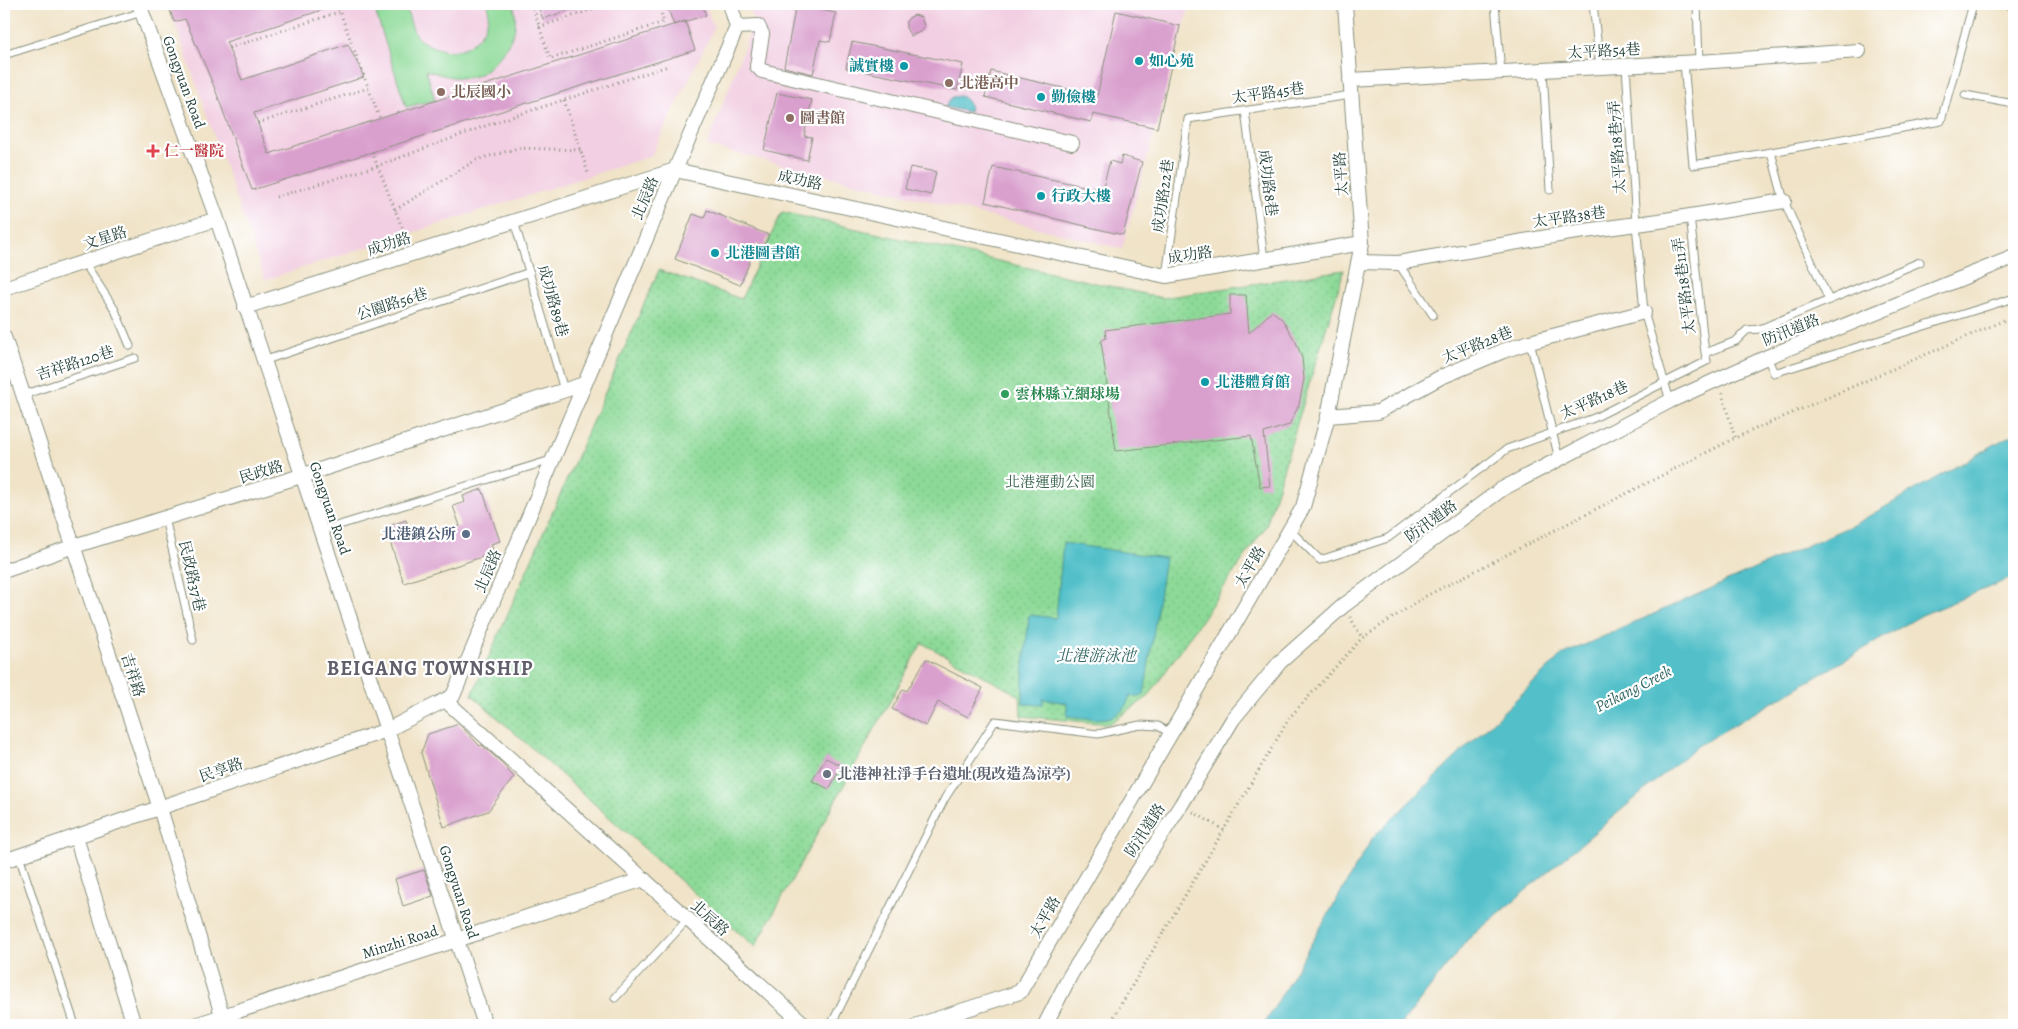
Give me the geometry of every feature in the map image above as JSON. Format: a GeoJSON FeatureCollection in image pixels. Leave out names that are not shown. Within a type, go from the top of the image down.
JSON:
{"type":"FeatureCollection","features":[{"type":"Feature","properties":{"kind":"street"},"geometry":{"type":"LineString","coordinates":[[730,4],[737,27],[758,26],[762,34],[758,66],[762,71],[1072,143]]}},
{"type":"Feature","properties":{"kind":"street","name":"太平路"},"geometry":{"type":"LineString","coordinates":[[918,1025],[1020,992],[1303,507],[1328,416],[1362,243],[1345,4]]}},
{"type":"Feature","properties":{"kind":"street","name":"Gongyuan Road"},"geometry":{"type":"LineString","coordinates":[[140,8],[216,219],[485,1025]]}},
{"type":"Feature","properties":{"kind":"street","name":"北辰路"},"geometry":{"type":"LineString","coordinates":[[737,27],[453,696],[445,700],[805,1025]]}},
{"type":"Feature","properties":{"kind":"street","name":"太平路54巷"},"geometry":{"type":"LineString","coordinates":[[1350,80],[1684,63],[1859,51]]}},
{"type":"Feature","properties":{"kind":"street","name":"成功路"},"geometry":{"type":"LineString","coordinates":[[245,307],[675,170],[1166,276],[1362,243]]}},
{"type":"Feature","properties":{"kind":"street","name":"太平路38巷"},"geometry":{"type":"LineString","coordinates":[[1358,262],[1398,263],[1496,244],[1784,201]]}},
{"type":"Feature","properties":{"kind":"street","name":"文星路"},"geometry":{"type":"LineString","coordinates":[[4,288],[216,219]]}},
{"type":"Feature","properties":{"kind":"street","name":"防汛道路"},"geometry":{"type":"LineString","coordinates":[[1045,1025],[1071,974],[1181,805],[1233,719],[1280,662],[1343,606],[1502,489],[1559,459],[1670,402],[1767,357],[2014,257]]}},
{"type":"Feature","properties":{"kind":"street","name":"太平路28巷"},"geometry":{"type":"LineString","coordinates":[[1328,416],[1378,412],[1441,377],[1530,342],[1644,312]]}},
{"type":"Feature","properties":{"kind":"street","name":"吉祥路"},"geometry":{"type":"LineString","coordinates":[[4,337],[160,808],[223,1021]]}},
{"type":"Feature","properties":{"kind":"street","name":"民政路"},"geometry":{"type":"LineString","coordinates":[[4,571],[74,546],[301,476],[584,384]]}},
{"type":"Feature","properties":{"kind":"street","name":"民享路"},"geometry":{"type":"LineString","coordinates":[[4,861],[387,730],[445,700]]}},
{"type":"Feature","properties":{"kind":"street"},"geometry":{"type":"LineString","coordinates":[[76,837],[134,1025]]}},
{"type":"Feature","properties":{"kind":"street","name":"Minzhi Road"},"geometry":{"type":"LineString","coordinates":[[195,1025],[223,1021],[458,940],[644,879]]}},
{"type":"Feature","properties":{"kind":"lane"},"geometry":{"type":"LineString","coordinates":[[1494,4],[1501,72]]}},
{"type":"Feature","properties":{"kind":"lane"},"geometry":{"type":"LineString","coordinates":[[1593,4],[1600,67]]}},
{"type":"Feature","properties":{"kind":"lane"},"geometry":{"type":"LineString","coordinates":[[1697,4],[1698,62]]}},
{"type":"Feature","properties":{"kind":"lane"},"geometry":{"type":"LineString","coordinates":[[1684,63],[1692,165],[1941,121],[1973,4]]}},
{"type":"Feature","properties":{"kind":"lane"},"geometry":{"type":"LineString","coordinates":[[2004,4],[2014,6]]}},
{"type":"Feature","properties":{"kind":"lane"},"geometry":{"type":"LineString","coordinates":[[4,55],[140,8]]}},
{"type":"Feature","properties":{"kind":"lane","name":"太平路18巷7弄"},"geometry":{"type":"LineString","coordinates":[[1626,66],[1636,224],[1644,312],[1670,402]]}},
{"type":"Feature","properties":{"kind":"lane"},"geometry":{"type":"LineString","coordinates":[[1543,70],[1550,190]]}},
{"type":"Feature","properties":{"kind":"lane"},"geometry":{"type":"LineString","coordinates":[[1965,95],[2014,104]]}},
{"type":"Feature","properties":{"kind":"lane","name":"太平路45巷"},"geometry":{"type":"LineString","coordinates":[[1188,118],[1351,96]]}},
{"type":"Feature","properties":{"kind":"lane","name":"成功路8巷"},"geometry":{"type":"LineString","coordinates":[[1245,111],[1264,260]]}},
{"type":"Feature","properties":{"kind":"lane","name":"成功路22巷"},"geometry":{"type":"LineString","coordinates":[[1166,276],[1188,118]]}},
{"type":"Feature","properties":{"kind":"lane"},"geometry":{"type":"LineString","coordinates":[[1771,152],[1784,201],[1829,300]]}},
{"type":"Feature","properties":{"kind":"lane","name":"太平路18巷11弄"},"geometry":{"type":"LineString","coordinates":[[1690,216],[1705,353]]}},
{"type":"Feature","properties":{"kind":"lane","name":"成功路89巷"},"geometry":{"type":"LineString","coordinates":[[514,221],[564,390]]}},
{"type":"Feature","properties":{"kind":"lane"},"geometry":{"type":"LineString","coordinates":[[84,262],[115,310],[130,346]]}},
{"type":"Feature","properties":{"kind":"lane","name":"太平路18巷"},"geometry":{"type":"LineString","coordinates":[[1290,530],[1320,560],[1388,538],[1507,449],[1594,418],[1707,361],[1705,353],[1736,341],[1747,330],[1760,329],[1920,262]]}},
{"type":"Feature","properties":{"kind":"lane"},"geometry":{"type":"LineString","coordinates":[[1398,263],[1433,315]]}},
{"type":"Feature","properties":{"kind":"lane","name":"公園路56巷"},"geometry":{"type":"LineString","coordinates":[[263,361],[530,272]]}},
{"type":"Feature","properties":{"kind":"lane"},"geometry":{"type":"LineString","coordinates":[[1767,357],[1774,373],[2014,298]]}},
{"type":"Feature","properties":{"kind":"lane"},"geometry":{"type":"LineString","coordinates":[[1530,342],[1559,459]]}},
{"type":"Feature","properties":{"kind":"lane","name":"吉祥路120巷"},"geometry":{"type":"LineString","coordinates":[[23,395],[136,358]]}},
{"type":"Feature","properties":{"kind":"lane"},"geometry":{"type":"LineString","coordinates":[[320,531],[552,460]]}},
{"type":"Feature","properties":{"kind":"lane","name":"民政路37巷"},"geometry":{"type":"LineString","coordinates":[[165,518],[193,640]]}},
{"type":"Feature","properties":{"kind":"lane"},"geometry":{"type":"LineString","coordinates":[[831,1025],[945,798],[995,721],[1098,734],[1140,725],[1158,726],[1172,734]]}},
{"type":"Feature","properties":{"kind":"lane"},"geometry":{"type":"LineString","coordinates":[[19,856],[75,1025]]}},
{"type":"Feature","properties":{"kind":"lane"},"geometry":{"type":"LineString","coordinates":[[615,998],[688,919]]}},
{"type":"Feature","properties":{"kind":"path"},"geometry":{"type":"LineString","coordinates":[[336,4],[380,119]]}},
{"type":"Feature","properties":{"kind":"path"},"geometry":{"type":"LineString","coordinates":[[532,4],[550,59],[664,22],[658,4]]}},
{"type":"Feature","properties":{"kind":"path"},"geometry":{"type":"LineString","coordinates":[[540,27],[609,4]]}},
{"type":"Feature","properties":{"kind":"path"},"geometry":{"type":"LineString","coordinates":[[229,48],[340,12]]}},
{"type":"Feature","properties":{"kind":"path"},"geometry":{"type":"LineString","coordinates":[[276,197],[378,166],[496,122],[668,66]]}},
{"type":"Feature","properties":{"kind":"path"},"geometry":{"type":"LineString","coordinates":[[258,123],[368,88]]}},
{"type":"Feature","properties":{"kind":"path"},"geometry":{"type":"LineString","coordinates":[[564,100],[590,176]]}},
{"type":"Feature","properties":{"kind":"path"},"geometry":{"type":"LineString","coordinates":[[395,210],[476,160],[518,148],[581,150]]}},
{"type":"Feature","properties":{"kind":"path"},"geometry":{"type":"LineString","coordinates":[[372,152],[405,235]]}},
{"type":"Feature","properties":{"kind":"path"},"geometry":{"type":"LineString","coordinates":[[1109,1025],[1290,717],[1362,638],[1426,596],[1735,438],[2014,316]]}},
{"type":"Feature","properties":{"kind":"path"},"geometry":{"type":"LineString","coordinates":[[1718,380],[1735,438]]}},
{"type":"Feature","properties":{"kind":"path"},"geometry":{"type":"LineString","coordinates":[[1343,606],[1362,638]]}},
{"type":"Feature","properties":{"kind":"path"},"geometry":{"type":"LineString","coordinates":[[1192,812],[1224,830]]}},
{"type":"Feature","properties":{"kind":"shaded area","name":"北辰國小"},"geometry":{"type":"Polygon","coordinates":[[[168,4],[705,4],[714,28],[651,156],[265,280],[168,4]]]}},
{"type":"Feature","properties":{"kind":"shaded area","name":"北港高中"},"geometry":{"type":"Polygon","coordinates":[[[748,4],[1190,4],[1122,249],[707,146],[754,21],[748,4]]]}},
{"type":"Feature","properties":{"kind":"green space"},"geometry":{"type":"Polygon","coordinates":[[[373,4],[405,4],[413,30],[418,38],[429,45],[447,51],[460,49],[475,41],[487,20],[488,4],[514,4],[514,33],[501,54],[489,67],[478,75],[459,78],[426,70],[435,100],[406,107],[373,4]]]}},
{"type":"Feature","properties":{"kind":"green space","name":"北港運動公園"},"geometry":{"type":"Polygon","coordinates":[[[782,212],[1162,298],[1344,270],[1266,526],[1148,697],[1109,724],[1021,716],[1020,696],[922,643],[755,947],[472,695],[659,270],[741,299],[782,212]]]}},
{"type":"Feature","properties":{"kind":"water"},"geometry":{"type":"Polygon","coordinates":[[[960,96],[968,102],[969,112],[945,107],[952,97],[960,96]]]}},
{"type":"Feature","properties":{"kind":"water","name":"Peikang Creek"},"geometry":{"type":"Polygon","coordinates":[[[2014,436],[2014,577],[1922,615],[1696,747],[1467,940],[1401,1025],[1264,1025],[1373,837],[1562,655],[1855,524],[2006,438],[2014,436]]]}},
{"type":"Feature","properties":{"kind":"water","name":"北港游泳池"},"geometry":{"type":"Polygon","coordinates":[[[1063,543],[1165,558],[1144,695],[1139,697],[1130,696],[1120,712],[1113,716],[1096,719],[1067,716],[1067,703],[1043,699],[1043,705],[1023,704],[1023,675],[1029,615],[1056,618],[1063,543]]]}},
{"type":"Feature","properties":{"kind":"building"},"geometry":{"type":"Polygon","coordinates":[[[168,4],[333,4],[334,6],[226,42],[242,80],[348,44],[364,77],[254,113],[269,154],[685,21],[695,50],[252,190],[215,89],[185,19],[174,22],[168,4]]]}},
{"type":"Feature","properties":{"kind":"building"},"geometry":{"type":"Polygon","coordinates":[[[537,4],[581,4],[581,6],[543,19],[537,4]]]}},
{"type":"Feature","properties":{"kind":"building"},"geometry":{"type":"Polygon","coordinates":[[[666,4],[702,4],[706,15],[674,25],[666,4]]]}},
{"type":"Feature","properties":{"kind":"building"},"geometry":{"type":"Polygon","coordinates":[[[796,5],[836,13],[830,42],[820,40],[813,74],[784,67],[796,5]]]}},
{"type":"Feature","properties":{"kind":"building","name":"如心苑"},"geometry":{"type":"Polygon","coordinates":[[[1116,11],[1180,26],[1157,128],[1093,114],[1091,122],[985,97],[991,71],[1097,96],[1116,11]]]}},
{"type":"Feature","properties":{"kind":"building"},"geometry":{"type":"Polygon","coordinates":[[[915,15],[921,17],[924,26],[922,31],[911,36],[906,28],[906,22],[915,15]]]}},
{"type":"Feature","properties":{"kind":"building","name":"誠實樓"},"geometry":{"type":"Polygon","coordinates":[[[852,42],[963,64],[957,90],[846,68],[852,42]]]}},
{"type":"Feature","properties":{"kind":"building","name":"圖書館"},"geometry":{"type":"Polygon","coordinates":[[[777,93],[812,100],[804,136],[812,137],[807,160],[764,150],[777,93]]]}},
{"type":"Feature","properties":{"kind":"building","name":"行政大樓"},"geometry":{"type":"Polygon","coordinates":[[[1122,156],[1142,162],[1123,235],[985,202],[993,167],[1102,190],[1110,161],[1120,164],[1122,156]]]}},
{"type":"Feature","properties":{"kind":"building"},"geometry":{"type":"Polygon","coordinates":[[[910,167],[936,172],[931,195],[905,189],[910,167]]]}},
{"type":"Feature","properties":{"kind":"building","name":"北港圖書館"},"geometry":{"type":"Polygon","coordinates":[[[707,210],[769,235],[764,247],[757,244],[740,285],[675,259],[693,214],[704,218],[707,210]]]}},
{"type":"Feature","properties":{"kind":"building","name":"北港體育館"},"geometry":{"type":"Polygon","coordinates":[[[1230,295],[1246,295],[1249,333],[1272,311],[1282,319],[1296,342],[1302,358],[1304,379],[1299,405],[1289,425],[1264,433],[1270,486],[1260,487],[1251,436],[1116,451],[1101,341],[1106,338],[1105,330],[1230,314],[1230,295]]]}},
{"type":"Feature","properties":{"kind":"building","name":"北港鎮公所"},"geometry":{"type":"Polygon","coordinates":[[[482,489],[500,541],[491,544],[494,553],[404,583],[385,527],[406,520],[413,541],[460,526],[453,506],[465,502],[463,496],[482,489]]]}},
{"type":"Feature","properties":{"kind":"building"},"geometry":{"type":"Polygon","coordinates":[[[926,659],[983,688],[968,717],[938,702],[926,726],[892,709],[903,689],[907,691],[926,659]]]}},
{"type":"Feature","properties":{"kind":"building"},"geometry":{"type":"Polygon","coordinates":[[[459,724],[480,746],[482,745],[499,760],[514,777],[488,811],[444,827],[421,753],[428,734],[459,724]]]}},
{"type":"Feature","properties":{"kind":"building","name":"北港神社淨手台遺址(現改造為涼亭)"},"geometry":{"type":"Polygon","coordinates":[[[826,758],[842,766],[829,789],[812,781],[826,758]]]}},
{"type":"Feature","properties":{"kind":"building"},"geometry":{"type":"Polygon","coordinates":[[[424,870],[433,896],[403,906],[395,879],[424,870]]]}},
{"type":"Feature","properties":{"kind":"place","name":"如心苑"},"geometry":{"type":"Point","coordinates":[1139,61]}},
{"type":"Feature","properties":{"kind":"place","name":"誠實樓"},"geometry":{"type":"Point","coordinates":[904,66]}},
{"type":"Feature","properties":{"kind":"place","name":"北港高中"},"geometry":{"type":"Point","coordinates":[949,83]}},
{"type":"Feature","properties":{"kind":"place","name":"北辰國小"},"geometry":{"type":"Point","coordinates":[441,92]}},
{"type":"Feature","properties":{"kind":"place","name":"勤儉樓"},"geometry":{"type":"Point","coordinates":[1041,97]}},
{"type":"Feature","properties":{"kind":"place","name":"圖書館"},"geometry":{"type":"Point","coordinates":[790,118]}},
{"type":"Feature","properties":{"kind":"place","name":"仁一醫院"},"geometry":{"type":"Point","coordinates":[153,151]}},
{"type":"Feature","properties":{"kind":"place","name":"行政大樓"},"geometry":{"type":"Point","coordinates":[1041,196]}},
{"type":"Feature","properties":{"kind":"place","name":"北港圖書館"},"geometry":{"type":"Point","coordinates":[715,253]}},
{"type":"Feature","properties":{"kind":"place","name":"北港體育館"},"geometry":{"type":"Point","coordinates":[1205,382]}},
{"type":"Feature","properties":{"kind":"place","name":"雲林縣立網球場"},"geometry":{"type":"Point","coordinates":[1005,394]}},
{"type":"Feature","properties":{"kind":"place","name":"北港鎮公所"},"geometry":{"type":"Point","coordinates":[466,534]}},
{"type":"Feature","properties":{"kind":"place","name":"北港神社淨手台遺址(現改造為涼亭)"},"geometry":{"type":"Point","coordinates":[827,774]}},
{"type":"Feature","properties":{"kind":"district","name":"BEIGANG TOWNSHIP"},"geometry":{"type":"Point","coordinates":[430,668]}}]}
